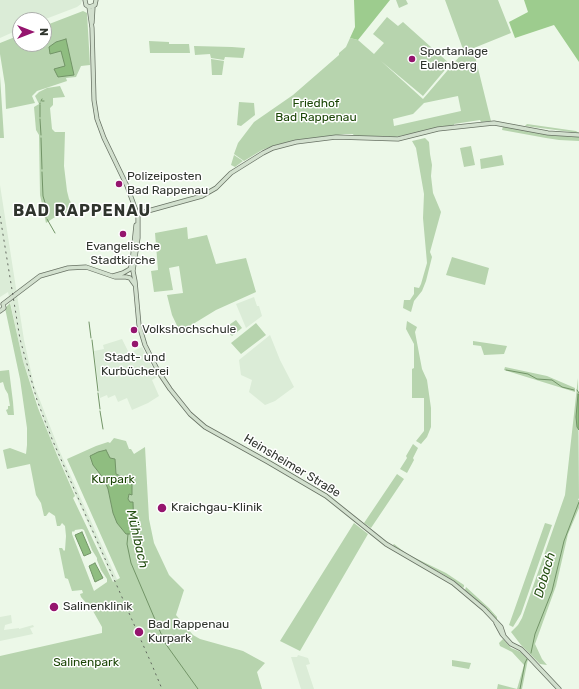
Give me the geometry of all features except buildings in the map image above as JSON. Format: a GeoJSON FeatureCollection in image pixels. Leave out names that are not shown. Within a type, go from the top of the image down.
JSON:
{"type":"FeatureCollection","features":[{"type":"Feature","properties":{"kind":"street"},"geometry":{"type":"LineString","coordinates":[[85,0],[86,5],[91,7]]}},
{"type":"Feature","properties":{"kind":"street"},"geometry":{"type":"LineString","coordinates":[[91,7],[96,4],[96,0]]}},
{"type":"Feature","properties":{"kind":"street"},"geometry":{"type":"LineString","coordinates":[[91,7],[94,100],[97,119],[104,138],[127,186],[137,214],[202,196],[216,188],[231,173],[246,162],[274,148],[296,142],[336,137],[398,139],[438,129],[494,123],[579,136]]}},
{"type":"Feature","properties":{"kind":"street","name":"Heinsheimer Straße"},"geometry":{"type":"LineString","coordinates":[[132,270],[141,217],[145,211]]}},
{"type":"Feature","properties":{"kind":"street","name":"Heinsheimer Straße"},"geometry":{"type":"LineString","coordinates":[[137,214],[138,238]]}},
{"type":"Feature","properties":{"kind":"street","name":"Heinsheimer Straße"},"geometry":{"type":"LineString","coordinates":[[137,214],[132,270],[136,286],[139,325],[145,345],[163,379],[190,414],[205,427],[326,496],[386,544],[454,583],[484,609],[502,629],[504,636],[511,644],[527,655],[559,689]]}},
{"type":"Feature","properties":{"kind":"street"},"geometry":{"type":"LineString","coordinates":[[0,311],[4,308],[2,303],[40,276],[60,269],[77,266],[86,267],[119,278],[128,278],[134,275]]}},
{"type":"Feature","properties":{"kind":"street"},"geometry":{"type":"LineString","coordinates":[[112,276],[132,270]]}},
{"type":"Feature","properties":{"kind":"street"},"geometry":{"type":"LineString","coordinates":[[125,272],[128,278],[136,286]]}},
{"type":"Feature","properties":{"kind":"shaded area"},"geometry":{"type":"Polygon","coordinates":[[[0,0],[82,0],[81,4],[77,7],[52,17],[52,12],[12,12],[12,33],[0,38],[0,0]]]}},
{"type":"Feature","properties":{"kind":"shaded area"},"geometry":{"type":"Polygon","coordinates":[[[354,0],[390,0],[358,40],[350,38],[355,27],[354,0]]]}},
{"type":"Feature","properties":{"kind":"shaded area"},"geometry":{"type":"Polygon","coordinates":[[[524,0],[579,0],[579,62],[554,25],[515,38],[509,22],[528,12],[524,0]]]}},
{"type":"Feature","properties":{"kind":"shaded area"},"geometry":{"type":"Polygon","coordinates":[[[66,39],[74,75],[58,77],[54,69],[65,66],[61,51],[50,54],[50,52],[52,52],[52,45],[66,39]]]}},
{"type":"Feature","properties":{"kind":"shaded area"},"geometry":{"type":"Polygon","coordinates":[[[0,185],[24,340],[34,385],[60,452],[151,655],[136,632],[49,435],[23,361],[8,292],[0,297],[0,185]]]}},
{"type":"Feature","properties":{"kind":"shaded area"},"geometry":{"type":"Polygon","coordinates":[[[254,297],[262,316],[246,328],[236,304],[254,297]]]}},
{"type":"Feature","properties":{"kind":"shaded area"},"geometry":{"type":"Polygon","coordinates":[[[270,335],[280,360],[294,387],[275,401],[265,405],[249,392],[252,380],[241,375],[239,360],[270,335]]]}},
{"type":"Feature","properties":{"kind":"shaded area"},"geometry":{"type":"Polygon","coordinates":[[[122,339],[129,353],[142,347],[157,377],[152,380],[159,396],[132,410],[127,398],[118,402],[115,395],[108,398],[107,395],[100,398],[94,351],[104,349],[103,345],[122,339]]]}},
{"type":"Feature","properties":{"kind":"shaded area"},"geometry":{"type":"Polygon","coordinates":[[[578,394],[579,430],[577,427],[576,417],[578,394]]]}},
{"type":"Feature","properties":{"kind":"shaded area"},"geometry":{"type":"Polygon","coordinates":[[[106,450],[110,458],[115,459],[116,474],[132,481],[132,495],[129,494],[128,499],[130,502],[133,502],[134,532],[132,534],[126,534],[117,523],[104,479],[93,465],[90,456],[106,450]]]}},
{"type":"Feature","properties":{"kind":"shaded area"},"geometry":{"type":"Polygon","coordinates":[[[82,532],[91,553],[84,556],[75,535],[82,532]]]}},
{"type":"Feature","properties":{"kind":"shaded area"},"geometry":{"type":"Polygon","coordinates":[[[95,563],[103,578],[95,582],[89,566],[95,563]]]}},
{"type":"Feature","properties":{"kind":"shaded area"},"geometry":{"type":"Polygon","coordinates":[[[11,615],[12,623],[5,625],[4,630],[19,629],[33,625],[34,627],[30,628],[33,634],[0,641],[0,617],[11,615]]]}},
{"type":"Feature","properties":{"kind":"shaded area"},"geometry":{"type":"Polygon","coordinates":[[[298,655],[308,658],[310,664],[306,665],[314,689],[301,689],[291,657],[297,657],[298,655]]]}},
{"type":"Feature","properties":{"kind":"green space"},"geometry":{"type":"Polygon","coordinates":[[[396,0],[406,0],[408,4],[399,8],[396,0]]]}},
{"type":"Feature","properties":{"kind":"green space"},"geometry":{"type":"Polygon","coordinates":[[[445,0],[498,0],[511,33],[464,52],[445,0]]]}},
{"type":"Feature","properties":{"kind":"green space"},"geometry":{"type":"Polygon","coordinates":[[[83,11],[87,13],[90,65],[81,66],[76,77],[66,78],[67,81],[37,91],[32,96],[35,103],[6,109],[0,43],[12,38],[12,52],[52,52],[52,23],[83,11]]]}},
{"type":"Feature","properties":{"kind":"green space","name":"Friedhof Bad Rappenau"},"geometry":{"type":"Polygon","coordinates":[[[387,17],[398,26],[403,22],[450,64],[423,96],[381,61],[423,99],[459,57],[474,52],[491,121],[481,122],[480,120],[454,124],[395,137],[354,136],[353,134],[276,145],[262,150],[244,161],[234,154],[238,143],[254,122],[293,95],[339,55],[339,53],[346,47],[350,38],[358,40],[374,54],[384,43],[373,34],[387,17]],[[458,96],[424,103],[413,114],[393,119],[394,126],[461,111],[458,96]]]}},
{"type":"Feature","properties":{"kind":"green space"},"geometry":{"type":"Polygon","coordinates":[[[149,41],[169,42],[169,44],[189,44],[190,53],[150,53],[149,41]]]}},
{"type":"Feature","properties":{"kind":"green space"},"geometry":{"type":"Polygon","coordinates":[[[194,46],[245,48],[243,58],[225,57],[224,60],[211,58],[210,54],[195,55],[194,46]]]}},
{"type":"Feature","properties":{"kind":"green space"},"geometry":{"type":"Polygon","coordinates":[[[211,59],[224,61],[222,75],[212,75],[211,59]]]}},
{"type":"Feature","properties":{"kind":"green space"},"geometry":{"type":"Polygon","coordinates":[[[0,76],[4,138],[0,138],[0,76]]]}},
{"type":"Feature","properties":{"kind":"green space"},"geometry":{"type":"Polygon","coordinates":[[[60,86],[65,97],[53,98],[53,105],[50,108],[52,129],[55,132],[65,132],[64,166],[67,191],[76,214],[58,215],[46,223],[40,195],[39,135],[36,130],[34,107],[39,104],[35,96],[47,88],[60,86]]]}},
{"type":"Feature","properties":{"kind":"green space"},"geometry":{"type":"Polygon","coordinates":[[[239,102],[254,103],[255,115],[241,126],[237,125],[239,102]]]}},
{"type":"Feature","properties":{"kind":"green space"},"geometry":{"type":"Polygon","coordinates":[[[527,124],[576,131],[579,133],[525,126],[527,124]]]}},
{"type":"Feature","properties":{"kind":"green space"},"geometry":{"type":"Polygon","coordinates":[[[503,126],[579,137],[579,141],[559,140],[502,130],[503,126]]]}},
{"type":"Feature","properties":{"kind":"green space"},"geometry":{"type":"Polygon","coordinates":[[[425,138],[429,142],[433,193],[441,212],[430,252],[432,257],[426,281],[422,291],[414,301],[411,312],[403,308],[404,300],[410,300],[414,294],[414,287],[419,288],[427,263],[423,218],[424,194],[416,148],[412,141],[425,138]]]}},
{"type":"Feature","properties":{"kind":"green space"},"geometry":{"type":"Polygon","coordinates":[[[471,146],[475,165],[464,167],[460,148],[471,146]]]}},
{"type":"Feature","properties":{"kind":"green space"},"geometry":{"type":"Polygon","coordinates":[[[234,155],[243,161],[235,167],[231,165],[234,155]]]}},
{"type":"Feature","properties":{"kind":"green space"},"geometry":{"type":"Polygon","coordinates":[[[502,155],[504,165],[481,169],[480,159],[502,155]]]}},
{"type":"Feature","properties":{"kind":"green space"},"geometry":{"type":"Polygon","coordinates":[[[187,227],[188,239],[207,235],[216,264],[246,258],[256,292],[216,310],[180,332],[172,315],[167,295],[183,293],[179,266],[169,268],[173,290],[154,292],[151,271],[158,270],[155,233],[187,227]]]}},
{"type":"Feature","properties":{"kind":"green space"},"geometry":{"type":"Polygon","coordinates":[[[452,257],[489,268],[485,285],[446,275],[452,257]]]}},
{"type":"Feature","properties":{"kind":"green space"},"geometry":{"type":"Polygon","coordinates":[[[10,303],[23,361],[38,408],[75,496],[73,498],[113,582],[120,578],[67,459],[96,446],[108,442],[110,443],[114,438],[126,441],[129,449],[131,449],[134,454],[145,447],[149,519],[154,543],[169,575],[184,590],[176,615],[193,635],[200,639],[243,651],[265,663],[257,672],[262,689],[0,689],[0,656],[102,633],[102,627],[93,611],[81,597],[80,594],[83,593],[82,590],[72,591],[68,579],[65,578],[59,548],[62,548],[64,551],[65,550],[65,526],[62,523],[60,526],[57,526],[55,516],[49,512],[46,516],[44,516],[41,503],[36,495],[30,464],[7,469],[3,450],[10,448],[26,454],[27,428],[20,379],[5,308],[10,303]],[[75,530],[72,534],[94,591],[107,582],[107,579],[101,570],[84,530],[75,530]]]}},
{"type":"Feature","properties":{"kind":"green space"},"geometry":{"type":"Polygon","coordinates":[[[236,320],[242,328],[232,336],[228,332],[232,328],[229,325],[236,320]]]}},
{"type":"Feature","properties":{"kind":"green space"},"geometry":{"type":"Polygon","coordinates":[[[407,321],[417,327],[415,332],[422,369],[427,380],[431,408],[431,427],[427,437],[421,444],[416,441],[424,431],[424,398],[412,398],[414,344],[406,329],[407,321]]]}},
{"type":"Feature","properties":{"kind":"green space"},"geometry":{"type":"Polygon","coordinates":[[[256,323],[266,335],[241,354],[231,343],[256,323]]]}},
{"type":"Feature","properties":{"kind":"green space"},"geometry":{"type":"Polygon","coordinates":[[[473,341],[507,346],[504,354],[484,355],[481,346],[473,345],[473,341]]]}},
{"type":"Feature","properties":{"kind":"green space"},"geometry":{"type":"Polygon","coordinates":[[[505,367],[547,376],[575,388],[575,392],[504,370],[505,367]]]}},
{"type":"Feature","properties":{"kind":"green space"},"geometry":{"type":"Polygon","coordinates":[[[9,370],[14,415],[8,415],[6,410],[8,409],[8,406],[10,406],[8,394],[3,382],[0,383],[0,371],[9,370]]]}},
{"type":"Feature","properties":{"kind":"green space"},"geometry":{"type":"Polygon","coordinates":[[[578,378],[579,508],[568,534],[556,586],[535,644],[542,659],[547,665],[540,664],[521,645],[511,632],[522,618],[565,495],[578,378]]]}},
{"type":"Feature","properties":{"kind":"green space"},"geometry":{"type":"Polygon","coordinates":[[[413,444],[418,448],[407,473],[400,469],[413,444]]]}},
{"type":"Feature","properties":{"kind":"green space"},"geometry":{"type":"Polygon","coordinates":[[[397,474],[404,479],[371,528],[364,523],[397,474]]]}},
{"type":"Feature","properties":{"kind":"green space"},"geometry":{"type":"Polygon","coordinates":[[[354,523],[368,534],[300,651],[280,641],[354,523]]]}},
{"type":"Feature","properties":{"kind":"green space"},"geometry":{"type":"Polygon","coordinates":[[[545,523],[552,525],[521,614],[513,627],[509,625],[545,523]]]}},
{"type":"Feature","properties":{"kind":"green space"},"geometry":{"type":"Polygon","coordinates":[[[394,544],[407,554],[446,573],[464,585],[464,587],[463,588],[446,576],[399,550],[393,545],[394,544]]]}},
{"type":"Feature","properties":{"kind":"green space"},"geometry":{"type":"Polygon","coordinates":[[[466,587],[489,608],[497,617],[497,620],[495,620],[465,590],[466,587]]]}},
{"type":"Feature","properties":{"kind":"green space"},"geometry":{"type":"Polygon","coordinates":[[[503,639],[511,648],[521,652],[528,659],[522,689],[517,689],[524,665],[512,652],[500,646],[499,643],[503,639]]]}},
{"type":"Feature","properties":{"kind":"green space"},"geometry":{"type":"Polygon","coordinates":[[[452,660],[471,663],[469,669],[452,666],[452,660]]]}},
{"type":"Feature","properties":{"kind":"green space"},"geometry":{"type":"Polygon","coordinates":[[[498,684],[517,689],[497,689],[498,684]]]}},
{"type":"Feature","properties":{"kind":"waterway","name":"Mühlbach"},"geometry":{"type":"LineString","coordinates":[[40,105],[40,117]]}},
{"type":"Feature","properties":{"kind":"waterway","name":"Mühlbach"},"geometry":{"type":"LineString","coordinates":[[40,119],[41,135]]}},
{"type":"Feature","properties":{"kind":"waterway","name":"Mühlbach"},"geometry":{"type":"LineString","coordinates":[[41,138],[42,169]]}},
{"type":"Feature","properties":{"kind":"waterway","name":"Mühlbach"},"geometry":{"type":"LineString","coordinates":[[42,172],[43,196],[46,206]]}},
{"type":"Feature","properties":{"kind":"waterway","name":"Mühlbach"},"geometry":{"type":"LineString","coordinates":[[46,211],[46,217]]}},
{"type":"Feature","properties":{"kind":"waterway","name":"Mühlbach"},"geometry":{"type":"LineString","coordinates":[[47,219],[55,233]]}},
{"type":"Feature","properties":{"kind":"waterway","name":"Mühlbach"},"geometry":{"type":"LineString","coordinates":[[89,322],[91,338]]}},
{"type":"Feature","properties":{"kind":"waterway","name":"Mühlbach"},"geometry":{"type":"LineString","coordinates":[[92,340],[98,391]]}},
{"type":"Feature","properties":{"kind":"waterway"},"geometry":{"type":"LineString","coordinates":[[506,370],[528,374],[537,379],[552,380],[562,387],[574,390]]}},
{"type":"Feature","properties":{"kind":"waterway","name":"Mühlbach"},"geometry":{"type":"LineString","coordinates":[[98,393],[100,409]]}},
{"type":"Feature","properties":{"kind":"waterway","name":"Mühlbach"},"geometry":{"type":"LineString","coordinates":[[100,411],[103,429]]}},
{"type":"Feature","properties":{"kind":"waterway","name":"Dobach"},"geometry":{"type":"LineString","coordinates":[[531,653],[535,634],[552,591],[564,541],[579,502]]}},
{"type":"Feature","properties":{"kind":"waterway","name":"Mühlbach"},"geometry":{"type":"LineString","coordinates":[[128,534],[127,544],[131,563],[165,643],[198,689]]}},
{"type":"Feature","properties":{"kind":"waterway","name":"Dobach"},"geometry":{"type":"LineString","coordinates":[[520,689],[527,659]]}},
{"type":"Feature","properties":{"kind":"railway"},"geometry":{"type":"LineString","coordinates":[[0,216],[20,339],[37,400],[52,439],[162,689]]}},
{"type":"Feature","properties":{"kind":"place","name":"Sportanlage Eulenberg"},"geometry":{"type":"Point","coordinates":[412,59]}},
{"type":"Feature","properties":{"kind":"place","name":"Polizeiposten Bad Rappenau"},"geometry":{"type":"Point","coordinates":[119,184]}},
{"type":"Feature","properties":{"kind":"place","name":"Evangelische Stadtkirche"},"geometry":{"type":"Point","coordinates":[123,234]}},
{"type":"Feature","properties":{"kind":"place","name":"Volkshochschule"},"geometry":{"type":"Point","coordinates":[134,330]}},
{"type":"Feature","properties":{"kind":"place","name":"Stadt- und Kurbücherei"},"geometry":{"type":"Point","coordinates":[135,344]}},
{"type":"Feature","properties":{"kind":"place","name":"Kraichgau-Klinik"},"geometry":{"type":"Point","coordinates":[162,508]}},
{"type":"Feature","properties":{"kind":"place","name":"Salinenklinik"},"geometry":{"type":"Point","coordinates":[54,607]}},
{"type":"Feature","properties":{"kind":"place","name":"Bad Rappenau Kurpark"},"geometry":{"type":"Point","coordinates":[139,632]}},
{"type":"Feature","properties":{"kind":"district","name":"BAD RAPPENAU"},"geometry":{"type":"Point","coordinates":[82,211]}},
{"type":"Feature","properties":{"kind":"park label","name":"Kurpark"},"geometry":{"type":"Point","coordinates":[113,480]}},
{"type":"Feature","properties":{"kind":"park label","name":"Salinenpark"},"geometry":{"type":"Point","coordinates":[86,663]}}]}
